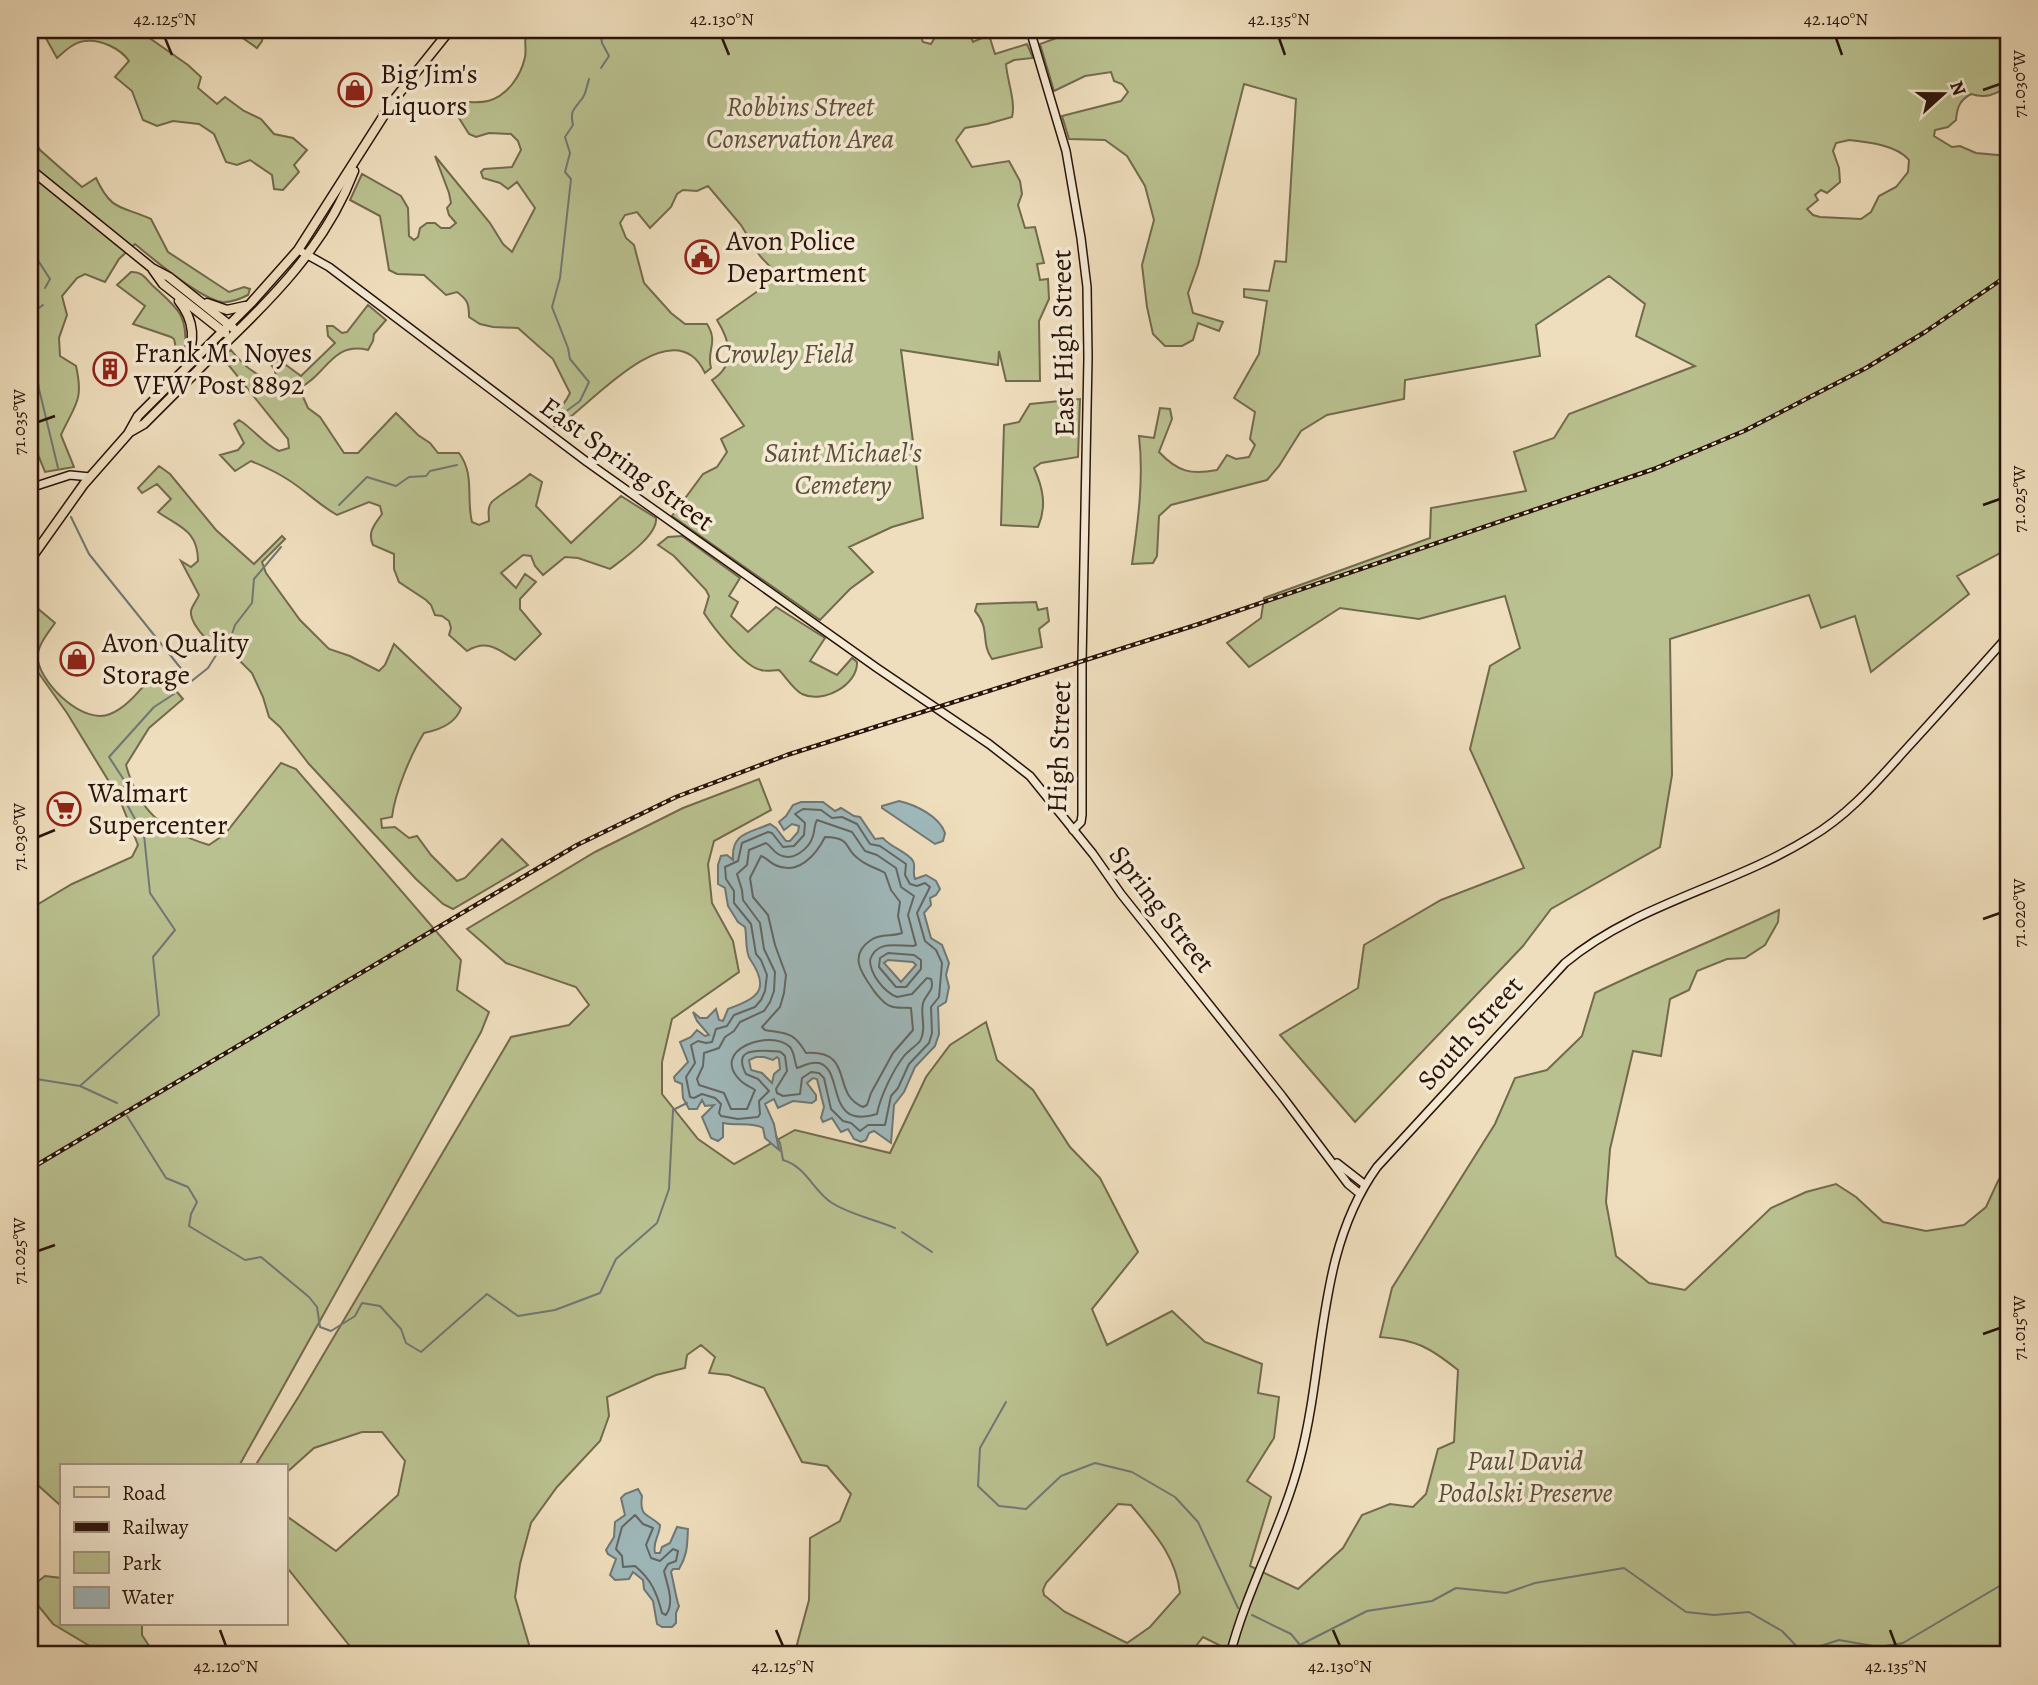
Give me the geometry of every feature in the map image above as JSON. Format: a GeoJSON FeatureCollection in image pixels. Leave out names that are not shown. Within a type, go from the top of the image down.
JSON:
{"type":"FeatureCollection","features":[{"type":"Feature","properties":{"kind":"main road"},"geometry":{"type":"LineString","coordinates":[[30,560],[90,478],[128,434],[138,416],[251,303],[298,250],[399,93],[450,30]]}},
{"type":"Feature","properties":{"kind":"main road","name":"East High Street"},"geometry":{"type":"LineString","coordinates":[[1030,30],[1066,151],[1087,287],[1082,662]]}},
{"type":"Feature","properties":{"kind":"main road"},"geometry":{"type":"LineString","coordinates":[[128,434],[144,424],[282,287],[307,255],[342,200],[360,157]]}},
{"type":"Feature","properties":{"kind":"main road"},"geometry":{"type":"LineString","coordinates":[[30,169],[152,268],[191,294],[226,310],[251,303]]}},
{"type":"Feature","properties":{"kind":"main road","name":"East Spring Street"},"geometry":{"type":"LineString","coordinates":[[298,250],[335,272],[587,462],[935,708]]}},
{"type":"Feature","properties":{"kind":"main road"},"geometry":{"type":"LineString","coordinates":[[152,268],[183,306],[191,321],[192,344],[184,369]]}},
{"type":"Feature","properties":{"kind":"main road"},"geometry":{"type":"LineString","coordinates":[[163,284],[226,328]]}},
{"type":"Feature","properties":{"kind":"main road"},"geometry":{"type":"LineString","coordinates":[[191,294],[234,336]]}},
{"type":"Feature","properties":{"kind":"main road"},"geometry":{"type":"LineString","coordinates":[[30,488],[70,475],[90,478]]}},
{"type":"Feature","properties":{"kind":"main road","name":"South Street"},"geometry":{"type":"LineString","coordinates":[[1230,1655],[1298,1468],[1312,1399],[1334,1258],[1345,1223],[1364,1184],[1382,1161],[1565,963],[1596,940],[1626,923],[1790,849],[1839,819],[1870,789],[2008,636]]}},
{"type":"Feature","properties":{"kind":"main road","name":"High Street"},"geometry":{"type":"LineString","coordinates":[[1073,830],[1081,822],[1082,815],[1082,662]]}},
{"type":"Feature","properties":{"kind":"main road","name":"Spring Street"},"geometry":{"type":"LineString","coordinates":[[935,708],[989,744],[1030,776],[1333,1160],[1350,1186],[1359,1193]]}},
{"type":"Feature","properties":{"kind":"main road","name":"Spring Street"},"geometry":{"type":"LineString","coordinates":[[1333,1160],[1364,1184]]}},
{"type":"Feature","properties":{"kind":"green space"},"geometry":{"type":"Polygon","coordinates":[[[47,30],[138,30],[201,77],[198,88],[217,104],[225,97],[261,119],[274,134],[293,138],[307,150],[294,165],[299,172],[283,190],[274,189],[272,175],[250,160],[237,165],[226,162],[214,134],[199,124],[173,121],[157,126],[143,120],[132,91],[115,77],[129,61],[121,53],[110,46],[85,41],[70,47],[57,58],[43,33],[47,30]]]}},
{"type":"Feature","properties":{"kind":"green space"},"geometry":{"type":"Polygon","coordinates":[[[231,30],[259,30],[263,34],[262,41],[257,48],[231,30]]]}},
{"type":"Feature","properties":{"kind":"green space"},"geometry":{"type":"Polygon","coordinates":[[[527,30],[918,30],[923,42],[931,44],[939,30],[968,30],[973,42],[989,35],[995,54],[1027,44],[1033,58],[1014,60],[1006,64],[1012,98],[1012,117],[965,128],[956,140],[972,167],[1009,161],[1020,181],[1022,194],[1018,205],[1025,228],[1035,227],[1044,263],[1037,264],[1040,280],[1048,279],[1049,299],[1039,321],[1040,381],[1006,381],[999,351],[998,365],[901,350],[923,518],[892,527],[849,547],[873,572],[850,589],[820,620],[672,516],[703,474],[717,467],[727,452],[721,439],[744,426],[712,380],[725,367],[729,352],[717,320],[779,276],[760,256],[741,225],[708,186],[697,191],[683,190],[677,194],[671,207],[650,228],[637,212],[625,215],[620,223],[626,238],[634,245],[644,283],[671,313],[685,324],[707,324],[712,336],[711,368],[705,373],[692,356],[676,350],[659,353],[640,361],[621,374],[557,427],[554,426],[556,416],[570,393],[553,359],[518,328],[493,327],[480,324],[469,317],[467,303],[457,292],[446,295],[424,275],[397,274],[389,270],[380,216],[350,200],[362,174],[401,196],[408,208],[409,236],[414,240],[418,237],[420,228],[427,223],[450,228],[456,223],[449,215],[449,193],[435,156],[512,252],[535,208],[517,182],[508,189],[500,183],[483,178],[481,172],[484,169],[512,167],[521,150],[518,141],[511,134],[489,133],[476,137],[469,134],[454,110],[455,104],[488,101],[507,90],[517,78],[523,64],[527,30]]]}},
{"type":"Feature","properties":{"kind":"green space"},"geometry":{"type":"Polygon","coordinates":[[[1070,30],[2008,30],[2008,87],[1991,95],[1967,96],[1960,104],[1956,120],[1948,127],[1935,130],[1934,136],[1952,147],[1960,146],[1976,153],[2008,156],[2008,549],[1957,576],[1969,594],[1871,672],[1855,616],[1821,628],[1809,595],[1670,639],[1672,775],[1660,847],[1551,909],[1523,946],[1355,1122],[1280,1035],[1358,988],[1364,945],[1441,900],[1524,868],[1470,749],[1490,666],[1520,648],[1505,596],[1419,619],[1340,608],[1249,667],[1227,643],[1261,618],[1264,598],[1430,538],[1431,508],[1526,491],[1514,452],[1554,438],[1569,414],[1695,366],[1636,336],[1645,304],[1609,276],[1536,325],[1540,356],[1405,380],[1404,399],[1327,415],[1301,431],[1267,480],[1171,505],[1159,516],[1157,556],[1153,563],[1132,564],[1141,484],[1139,436],[1154,438],[1160,408],[1170,409],[1172,419],[1159,452],[1179,468],[1192,472],[1217,470],[1227,455],[1236,459],[1249,457],[1255,445],[1250,439],[1255,412],[1234,398],[1259,354],[1267,301],[1244,297],[1244,289],[1269,291],[1275,261],[1286,262],[1296,99],[1244,84],[1198,265],[1188,293],[1193,313],[1223,322],[1219,331],[1198,323],[1193,340],[1182,346],[1165,346],[1153,334],[1147,307],[1142,265],[1154,220],[1145,186],[1127,156],[1105,140],[1069,139],[1062,116],[1121,101],[1128,92],[1122,84],[1114,81],[1111,72],[1085,76],[1054,91],[1040,44],[1070,33],[1070,30]],[[1849,140],[1836,143],[1833,151],[1839,168],[1840,182],[1827,193],[1821,190],[1815,195],[1818,200],[1807,209],[1813,215],[1861,219],[1871,212],[1879,196],[1896,187],[1908,172],[1909,160],[1897,151],[1882,145],[1849,140]]]}},
{"type":"Feature","properties":{"kind":"green space"},"geometry":{"type":"Polygon","coordinates":[[[30,133],[40,150],[82,187],[96,178],[112,202],[151,219],[168,252],[229,292],[244,287],[250,289],[248,295],[229,302],[213,299],[177,278],[135,244],[119,259],[105,282],[85,274],[77,278],[62,296],[67,315],[59,338],[60,356],[76,366],[78,378],[77,402],[61,435],[74,467],[45,472],[30,440],[30,133]]]}},
{"type":"Feature","properties":{"kind":"green space"},"geometry":{"type":"Polygon","coordinates":[[[131,272],[144,276],[179,312],[184,327],[185,348],[176,348],[171,337],[133,324],[145,306],[117,285],[131,272]]]}},
{"type":"Feature","properties":{"kind":"green space"},"geometry":{"type":"Polygon","coordinates":[[[368,305],[386,320],[374,334],[368,350],[346,350],[299,388],[308,408],[320,417],[344,453],[358,453],[396,413],[438,453],[459,453],[469,478],[472,522],[479,525],[489,521],[489,507],[493,500],[530,474],[542,482],[536,506],[571,543],[621,496],[656,518],[655,525],[646,539],[610,569],[578,558],[565,557],[543,575],[531,556],[523,555],[501,573],[516,588],[525,574],[536,582],[520,599],[520,609],[541,634],[515,660],[492,647],[474,647],[467,651],[449,635],[449,621],[435,615],[426,600],[399,582],[394,569],[394,554],[373,545],[371,540],[373,528],[382,514],[380,506],[369,502],[337,515],[294,483],[274,472],[251,461],[235,471],[220,455],[238,450],[244,443],[234,424],[239,420],[273,448],[279,451],[289,448],[288,439],[222,357],[231,350],[245,366],[257,374],[276,378],[275,370],[265,357],[265,351],[301,376],[335,343],[328,336],[327,326],[333,326],[342,333],[347,332],[368,305]]]}},
{"type":"Feature","properties":{"kind":"green space"},"geometry":{"type":"Polygon","coordinates":[[[1080,399],[1078,457],[1041,463],[1034,468],[1043,497],[1038,527],[1001,525],[1004,425],[1019,422],[1030,404],[1080,399]]]}},
{"type":"Feature","properties":{"kind":"green space"},"geometry":{"type":"Polygon","coordinates":[[[159,466],[170,474],[216,530],[254,564],[282,536],[285,539],[262,562],[266,573],[300,620],[329,649],[379,671],[385,665],[394,644],[461,708],[455,718],[446,725],[424,733],[404,773],[392,817],[381,819],[382,828],[395,827],[409,838],[417,836],[431,855],[457,881],[465,878],[502,839],[528,865],[453,909],[443,904],[416,879],[309,764],[269,717],[252,673],[233,654],[213,645],[195,624],[191,611],[199,595],[181,561],[191,567],[198,561],[195,542],[186,530],[158,512],[171,499],[157,484],[142,493],[138,488],[159,466]]]}},
{"type":"Feature","properties":{"kind":"green space"},"geometry":{"type":"Polygon","coordinates":[[[682,536],[740,578],[729,596],[738,602],[731,616],[748,632],[776,607],[825,638],[810,661],[837,675],[852,658],[857,662],[856,670],[846,685],[829,694],[810,696],[799,692],[779,670],[763,671],[746,662],[704,613],[709,596],[706,590],[674,556],[658,545],[668,537],[682,536]]]}},
{"type":"Feature","properties":{"kind":"green space"},"geometry":{"type":"Polygon","coordinates":[[[30,602],[55,623],[38,651],[41,671],[56,692],[77,709],[100,716],[117,711],[130,701],[158,670],[183,699],[149,728],[126,765],[131,781],[146,807],[166,826],[178,833],[209,845],[225,834],[281,763],[296,769],[461,960],[457,990],[489,1012],[481,1032],[240,1464],[60,1464],[60,1505],[30,1478],[30,909],[72,884],[132,857],[138,845],[119,798],[67,713],[30,661],[30,602]]]}},
{"type":"Feature","properties":{"kind":"green space"},"geometry":{"type":"Polygon","coordinates":[[[1036,602],[1038,610],[1047,608],[1049,621],[1039,629],[1042,647],[992,659],[988,653],[983,624],[975,611],[977,604],[1036,602]]]}},
{"type":"Feature","properties":{"kind":"green space","name":"Paul David Podolski Preserve"},"geometry":{"type":"Polygon","coordinates":[[[759,779],[771,810],[714,841],[708,864],[712,903],[733,941],[739,972],[672,1019],[662,1062],[662,1094],[698,1139],[734,1164],[795,1130],[890,1153],[926,1077],[950,1045],[986,1022],[997,1060],[1033,1090],[1070,1147],[1100,1178],[1138,1252],[1092,1309],[1107,1345],[1172,1311],[1205,1342],[1262,1364],[1258,1393],[1279,1397],[1274,1438],[1247,1481],[1271,1497],[1250,1566],[1298,1589],[1343,1548],[1362,1515],[1390,1504],[1413,1507],[1426,1494],[1438,1449],[1454,1442],[1458,1370],[1422,1346],[1380,1337],[1392,1288],[1495,1124],[1515,1078],[1547,1070],[1582,1036],[1595,993],[1779,910],[1778,922],[1765,945],[1745,958],[1727,959],[1697,971],[1689,990],[1670,999],[1661,1056],[1633,1051],[1610,1149],[1606,1202],[1616,1256],[1649,1283],[1685,1290],[1771,1208],[1806,1192],[1836,1184],[1856,1197],[1883,1222],[1926,1231],[1964,1225],[1986,1207],[2008,1166],[2008,1655],[1429,1655],[1421,1648],[1386,1655],[1239,1655],[1203,1637],[1189,1655],[1099,1655],[1094,1651],[1045,1652],[1040,1655],[782,1655],[796,1648],[809,1600],[810,1538],[840,1521],[851,1494],[827,1466],[802,1462],[764,1388],[729,1375],[709,1373],[715,1357],[701,1345],[687,1355],[685,1368],[656,1375],[607,1397],[609,1416],[600,1441],[557,1487],[531,1523],[515,1597],[532,1655],[357,1655],[287,1568],[287,1516],[336,1551],[398,1495],[405,1461],[382,1432],[362,1432],[314,1448],[287,1472],[287,1464],[256,1464],[511,1037],[569,1025],[589,1005],[576,987],[506,963],[467,929],[595,852],[683,808],[759,779]],[[1118,1504],[1046,1583],[1044,1595],[1065,1612],[1127,1643],[1150,1627],[1180,1593],[1174,1568],[1156,1535],[1131,1505],[1118,1504]]]}},
{"type":"Feature","properties":{"kind":"green space"},"geometry":{"type":"Polygon","coordinates":[[[45,1576],[60,1578],[60,1626],[142,1626],[142,1635],[155,1655],[92,1655],[93,1648],[53,1624],[36,1603],[36,1583],[45,1576]]]}},
{"type":"Feature","properties":{"kind":"water"},"geometry":{"type":"Polygon","coordinates":[[[899,801],[919,808],[938,821],[945,833],[943,841],[935,844],[882,808],[899,801]]]}},
{"type":"Feature","properties":{"kind":"water"},"geometry":{"type":"Polygon","coordinates":[[[801,802],[823,802],[835,811],[841,808],[860,817],[875,839],[883,838],[911,858],[915,879],[926,875],[936,881],[940,889],[930,898],[931,905],[924,913],[931,938],[942,945],[949,963],[946,975],[949,987],[946,1002],[938,1007],[939,1034],[935,1046],[915,1067],[904,1092],[894,1105],[891,1143],[874,1131],[861,1142],[854,1139],[848,1129],[841,1132],[832,1118],[823,1122],[821,1118],[824,1107],[817,1079],[813,1078],[807,1083],[816,1095],[816,1100],[812,1103],[793,1101],[778,1108],[774,1099],[765,1104],[774,1124],[779,1150],[765,1138],[763,1128],[754,1125],[723,1123],[723,1137],[718,1141],[711,1138],[702,1117],[714,1105],[705,1106],[702,1100],[697,1109],[689,1109],[683,1098],[682,1084],[675,1081],[674,1077],[688,1062],[680,1042],[691,1037],[697,1030],[705,1036],[709,1035],[693,1012],[700,1018],[707,1018],[716,1009],[719,1020],[723,1021],[728,1009],[754,997],[760,986],[760,978],[748,956],[745,927],[738,922],[728,906],[725,888],[718,884],[721,856],[727,855],[733,860],[738,839],[770,824],[786,841],[790,841],[798,832],[799,826],[792,824],[784,830],[779,822],[793,805],[801,802]],[[888,960],[884,963],[901,982],[916,965],[913,962],[888,960]],[[756,1057],[749,1060],[751,1070],[762,1073],[772,1083],[774,1074],[780,1069],[779,1059],[756,1057]]]}},
{"type":"Feature","properties":{"kind":"water"},"geometry":{"type":"Polygon","coordinates":[[[638,1489],[642,1496],[643,1512],[660,1525],[655,1553],[660,1553],[662,1547],[670,1543],[677,1527],[688,1529],[684,1559],[679,1569],[673,1569],[671,1572],[679,1606],[676,1623],[672,1627],[657,1624],[653,1601],[644,1589],[643,1580],[633,1572],[629,1579],[615,1580],[610,1575],[616,1559],[606,1550],[614,1537],[615,1522],[625,1515],[621,1498],[638,1489]]]}},
{"type":"Feature","properties":{"kind":"waterway"},"geometry":{"type":"LineString","coordinates":[[600,30],[602,43],[609,56],[601,68]]}},
{"type":"Feature","properties":{"kind":"waterway"},"geometry":{"type":"LineString","coordinates":[[561,415],[580,401],[589,382],[570,359],[552,307],[560,278],[571,179],[565,172],[570,153],[565,137],[573,125],[573,111],[584,95],[589,79]]}},
{"type":"Feature","properties":{"kind":"waterway"},"geometry":{"type":"LineString","coordinates":[[30,248],[50,279],[45,288]]}},
{"type":"Feature","properties":{"kind":"waterway"},"geometry":{"type":"LineString","coordinates":[[43,305],[36,310],[30,335],[39,389],[58,468]]}},
{"type":"Feature","properties":{"kind":"waterway"},"geometry":{"type":"LineString","coordinates":[[339,505],[367,477],[396,486],[409,477],[426,476],[430,471],[457,465]]}},
{"type":"Feature","properties":{"kind":"waterway"},"geometry":{"type":"LineString","coordinates":[[71,517],[89,554],[187,676],[188,684],[208,668],[232,634],[235,625],[252,603],[254,579],[281,547]]}},
{"type":"Feature","properties":{"kind":"waterway"},"geometry":{"type":"LineString","coordinates":[[80,1086],[159,1015],[153,957],[175,930],[150,893],[144,835],[125,801],[124,780],[109,757],[154,707],[174,694]]}},
{"type":"Feature","properties":{"kind":"waterway"},"geometry":{"type":"LineString","coordinates":[[30,1078],[80,1086],[117,1103]]}},
{"type":"Feature","properties":{"kind":"waterway"},"geometry":{"type":"LineString","coordinates":[[127,1116],[166,1178],[188,1187],[197,1202],[189,1226],[245,1260],[261,1257],[309,1297],[317,1307],[320,1327],[331,1331],[355,1316],[362,1303],[380,1306],[401,1329],[406,1343],[421,1352],[487,1294],[518,1316],[555,1310],[600,1293],[616,1259],[657,1223],[669,1189],[673,1110],[687,1103]]}},
{"type":"Feature","properties":{"kind":"waterway"},"geometry":{"type":"LineString","coordinates":[[776,1136],[783,1160],[798,1168],[825,1198],[847,1211],[895,1228]]}},
{"type":"Feature","properties":{"kind":"waterway"},"geometry":{"type":"LineString","coordinates":[[902,1232],[932,1252]]}},
{"type":"Feature","properties":{"kind":"waterway"},"geometry":{"type":"LineString","coordinates":[[1006,1402],[980,1448],[978,1486],[999,1506],[1026,1509],[1061,1476],[1095,1463],[1132,1472],[1175,1497],[1198,1522],[1238,1608]]}},
{"type":"Feature","properties":{"kind":"waterway"},"geometry":{"type":"LineString","coordinates":[[1252,1615],[1291,1634],[1300,1645],[1367,1611],[1432,1601],[1456,1588],[1506,1593],[1535,1583],[1624,1568],[1686,1612],[1714,1615],[1749,1612],[1782,1631],[1802,1652],[1839,1640],[1879,1647],[1903,1643],[2008,1581]]}},
{"type":"Feature","properties":{"kind":"railway"},"geometry":{"type":"LineString","coordinates":[[30,1169],[577,845],[676,797],[787,755],[1199,624],[1654,469],[1744,431],[1866,368],[1925,332],[2008,275]]}},
{"type":"Feature","properties":{"kind":"place","name":"Big Jim's Liquors"},"geometry":{"type":"Point","coordinates":[355,90]}},
{"type":"Feature","properties":{"kind":"place","name":"Avon Police Department"},"geometry":{"type":"Point","coordinates":[702,257]}},
{"type":"Feature","properties":{"kind":"place","name":"Frank M. Noyes VFW Post 8892"},"geometry":{"type":"Point","coordinates":[110,369]}},
{"type":"Feature","properties":{"kind":"place","name":"Avon Quality Storage"},"geometry":{"type":"Point","coordinates":[77,659]}},
{"type":"Feature","properties":{"kind":"place","name":"Walmart Supercenter"},"geometry":{"type":"Point","coordinates":[64,809]}},
{"type":"Feature","properties":{"kind":"park label","name":"Robbins Street Conservation Area"},"geometry":{"type":"Point","coordinates":[800,123]}},
{"type":"Feature","properties":{"kind":"park label","name":"Crowley Field"},"geometry":{"type":"Point","coordinates":[784,354]}},
{"type":"Feature","properties":{"kind":"park label","name":"Saint Michael's Cemetery"},"geometry":{"type":"Point","coordinates":[843,469]}}]}
